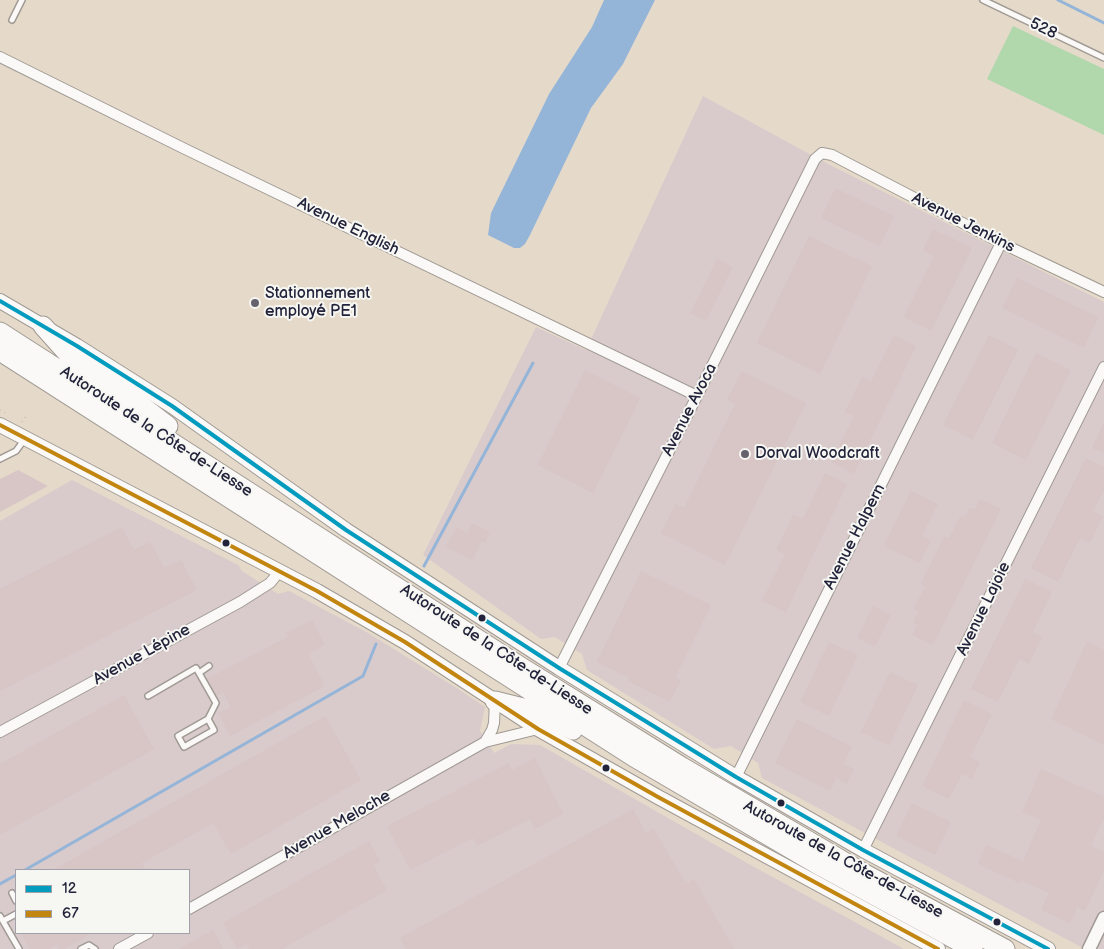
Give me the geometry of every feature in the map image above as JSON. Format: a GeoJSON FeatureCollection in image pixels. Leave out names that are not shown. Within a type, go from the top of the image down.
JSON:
{"type":"FeatureCollection","features":[{"type":"Feature","properties":{"kind":"highway"},"geometry":{"type":"LineString","coordinates":[[43,326],[69,356],[112,383],[266,502]]}},
{"type":"Feature","properties":{"kind":"highway","name":"Autoroute de la Côte-de-Liesse"},"geometry":{"type":"LineString","coordinates":[[0,332],[538,677],[719,790],[906,896],[1005,949]]}},
{"type":"Feature","properties":{"kind":"highway","name":"Autoroute de la Côte-de-Liesse"},"geometry":{"type":"LineString","coordinates":[[0,351],[634,757],[822,867],[973,949]]}},
{"type":"Feature","properties":{"kind":"highway"},"geometry":{"type":"LineString","coordinates":[[494,701],[531,710],[634,757]]}},
{"type":"Feature","properties":{"kind":"main road"},"geometry":{"type":"LineString","coordinates":[[0,301],[78,346],[172,406],[340,525],[559,668],[736,776],[863,850],[1048,949]]}},
{"type":"Feature","properties":{"kind":"main road"},"geometry":{"type":"LineString","coordinates":[[4,420],[25,438],[317,591],[391,633],[538,729],[658,797],[938,949]]}},
{"type":"Feature","properties":{"kind":"street","name":"Avenue English"},"geometry":{"type":"LineString","coordinates":[[0,57],[183,148],[697,396]]}},
{"type":"Feature","properties":{"kind":"street","name":"Avenue Avoca"},"geometry":{"type":"LineString","coordinates":[[559,668],[697,396],[814,159],[822,153]]}},
{"type":"Feature","properties":{"kind":"street","name":"Avenue Jenkins"},"geometry":{"type":"LineString","coordinates":[[822,153],[832,155],[1001,243],[1104,292]]}},
{"type":"Feature","properties":{"kind":"street","name":"Avenue Halpern"},"geometry":{"type":"LineString","coordinates":[[736,776],[1001,243]]}},
{"type":"Feature","properties":{"kind":"street","name":"Avenue Lajoie"},"geometry":{"type":"LineString","coordinates":[[863,850],[1104,367]]}},
{"type":"Feature","properties":{"kind":"street","name":"Avenue Lépine"},"geometry":{"type":"LineString","coordinates":[[0,732],[240,602],[270,583],[280,572]]}},
{"type":"Feature","properties":{"kind":"street"},"geometry":{"type":"LineString","coordinates":[[485,742],[494,723],[494,701]]}},
{"type":"Feature","properties":{"kind":"street","name":"Avenue Meloche"},"geometry":{"type":"LineString","coordinates":[[190,909],[485,742],[538,729]]}},
{"type":"Feature","properties":{"kind":"street"},"geometry":{"type":"LineString","coordinates":[[1089,949],[1104,918]]}},
{"type":"Feature","properties":{"kind":"street"},"geometry":{"type":"LineString","coordinates":[[119,949],[146,934]]}},
{"type":"Feature","properties":{"kind":"lane"},"geometry":{"type":"LineString","coordinates":[[12,20],[22,0]]}},
{"type":"Feature","properties":{"kind":"lane","name":"528"},"geometry":{"type":"LineString","coordinates":[[983,0],[1104,58]]}},
{"type":"Feature","properties":{"kind":"lane"},"geometry":{"type":"LineString","coordinates":[[0,459],[16,451],[25,438]]}},
{"type":"Feature","properties":{"kind":"lane"},"geometry":{"type":"LineString","coordinates":[[199,673],[209,666]]}},
{"type":"Feature","properties":{"kind":"lane"},"geometry":{"type":"LineString","coordinates":[[148,696],[196,668],[216,703],[208,719],[178,736],[184,747],[214,730],[208,719]]}},
{"type":"Feature","properties":{"kind":"lane"},"geometry":{"type":"LineString","coordinates":[[12,893],[15,899]]}},
{"type":"Feature","properties":{"kind":"lane"},"geometry":{"type":"LineString","coordinates":[[15,914],[2,919],[19,949]]}},
{"type":"Feature","properties":{"kind":"lane"},"geometry":{"type":"LineString","coordinates":[[81,949],[88,945],[95,949]]}},
{"type":"Feature","properties":{"kind":"path"},"geometry":{"type":"LineString","coordinates":[[0,410],[4,420]]}},
{"type":"Feature","properties":{"kind":"path"},"geometry":{"type":"LineString","coordinates":[[15,418],[23,422],[26,416]]}},
{"type":"Feature","properties":{"kind":"shaded area"},"geometry":{"type":"Polygon","coordinates":[[[703,96],[826,163],[1104,302],[1104,949],[1085,949],[762,778],[758,763],[731,746],[714,749],[587,670],[582,654],[555,637],[541,639],[423,555],[536,327],[586,350],[703,96]]]}},
{"type":"Feature","properties":{"kind":"shaded area"},"geometry":{"type":"Polygon","coordinates":[[[72,480],[238,565],[242,571],[278,594],[289,591],[368,633],[458,689],[485,707],[480,731],[494,753],[511,744],[540,745],[747,863],[904,949],[0,949],[0,521],[72,480]]]}},
{"type":"Feature","properties":{"kind":"green space"},"geometry":{"type":"Polygon","coordinates":[[[1013,26],[1104,69],[1104,135],[987,79],[1013,26]]]}},
{"type":"Feature","properties":{"kind":"water"},"geometry":{"type":"Polygon","coordinates":[[[604,0],[655,0],[623,64],[591,108],[525,244],[520,248],[514,248],[488,235],[491,213],[549,94],[592,27],[604,0]]]}},
{"type":"Feature","properties":{"kind":"building"},"geometry":{"type":"Polygon","coordinates":[[[835,188],[894,216],[880,246],[821,218],[835,188]]]}},
{"type":"Feature","properties":{"kind":"building"},"geometry":{"type":"Polygon","coordinates":[[[933,229],[972,248],[931,331],[904,317],[934,256],[923,250],[933,229]]]}},
{"type":"Feature","properties":{"kind":"building"},"geometry":{"type":"Polygon","coordinates":[[[809,236],[872,266],[820,374],[757,343],[809,236]]]}},
{"type":"Feature","properties":{"kind":"building"},"geometry":{"type":"Polygon","coordinates":[[[717,259],[733,267],[706,321],[690,313],[717,259]]]}},
{"type":"Feature","properties":{"kind":"building"},"geometry":{"type":"Polygon","coordinates":[[[1017,278],[1098,317],[1084,348],[1002,308],[1017,278]]]}},
{"type":"Feature","properties":{"kind":"building"},"geometry":{"type":"Polygon","coordinates":[[[894,335],[916,346],[854,474],[831,462],[854,416],[845,412],[862,377],[871,381],[894,335]]]}},
{"type":"Feature","properties":{"kind":"building"},"geometry":{"type":"Polygon","coordinates":[[[989,335],[1018,350],[973,440],[943,425],[989,335]]]}},
{"type":"Feature","properties":{"kind":"building"},"geometry":{"type":"Polygon","coordinates":[[[1036,353],[1071,370],[1026,460],[992,443],[1036,353]]]}},
{"type":"Feature","properties":{"kind":"building"},"geometry":{"type":"Polygon","coordinates":[[[585,370],[640,398],[593,493],[538,465],[585,370]]]}},
{"type":"Feature","properties":{"kind":"building","name":"Dorval Woodcraft"},"geometry":{"type":"Polygon","coordinates":[[[742,371],[806,403],[725,565],[661,533],[676,504],[684,508],[735,404],[727,400],[742,371]]]}},
{"type":"Feature","properties":{"kind":"building"},"geometry":{"type":"Polygon","coordinates":[[[1104,422],[1104,453],[1092,448],[1104,422]]]}},
{"type":"Feature","properties":{"kind":"building"},"geometry":{"type":"Polygon","coordinates":[[[1086,458],[1104,467],[1104,490],[1093,511],[1103,516],[1090,543],[1080,538],[1058,582],[1031,568],[1086,458]]]}},
{"type":"Feature","properties":{"kind":"building"},"geometry":{"type":"Polygon","coordinates":[[[18,470],[48,486],[0,512],[0,479],[18,470]]]}},
{"type":"Feature","properties":{"kind":"building"},"geometry":{"type":"Polygon","coordinates":[[[825,473],[847,484],[786,612],[762,601],[785,554],[776,550],[793,515],[803,519],[825,473]]]}},
{"type":"Feature","properties":{"kind":"building"},"geometry":{"type":"Polygon","coordinates":[[[911,491],[938,504],[922,536],[931,541],[920,563],[884,546],[911,491]]]}},
{"type":"Feature","properties":{"kind":"building"},"geometry":{"type":"Polygon","coordinates":[[[980,499],[1001,509],[933,645],[912,635],[917,626],[913,622],[918,612],[914,608],[925,587],[921,583],[944,537],[949,538],[960,517],[965,517],[970,508],[975,509],[980,499]]]}},
{"type":"Feature","properties":{"kind":"building"},"geometry":{"type":"Polygon","coordinates":[[[472,523],[490,532],[485,543],[482,541],[472,560],[446,547],[457,527],[467,533],[472,523]]]}},
{"type":"Feature","properties":{"kind":"building"},"geometry":{"type":"Polygon","coordinates":[[[122,527],[134,550],[150,542],[164,568],[181,560],[197,590],[0,691],[0,589],[122,527]]]}},
{"type":"Feature","properties":{"kind":"building"},"geometry":{"type":"Polygon","coordinates":[[[641,571],[711,605],[675,678],[681,680],[670,702],[628,681],[629,678],[597,662],[641,571]]]}},
{"type":"Feature","properties":{"kind":"building"},"geometry":{"type":"Polygon","coordinates":[[[1025,579],[1052,592],[1033,632],[1042,637],[1029,664],[1019,659],[998,702],[971,689],[1025,579]]]}},
{"type":"Feature","properties":{"kind":"building"},"geometry":{"type":"Polygon","coordinates":[[[873,606],[891,615],[875,647],[857,638],[873,606]]]}},
{"type":"Feature","properties":{"kind":"building"},"geometry":{"type":"Polygon","coordinates":[[[312,620],[325,645],[308,654],[325,686],[230,736],[218,713],[231,707],[223,692],[215,697],[206,679],[288,637],[286,633],[312,620]]]}},
{"type":"Feature","properties":{"kind":"building"},"geometry":{"type":"Polygon","coordinates":[[[829,642],[858,655],[829,716],[800,702],[829,642]]]}},
{"type":"Feature","properties":{"kind":"building"},"geometry":{"type":"Polygon","coordinates":[[[1087,642],[1104,650],[1104,745],[1051,719],[1087,642]]]}},
{"type":"Feature","properties":{"kind":"building"},"geometry":{"type":"Polygon","coordinates":[[[890,672],[918,685],[889,746],[861,732],[890,672]]]}},
{"type":"Feature","properties":{"kind":"building"},"geometry":{"type":"Polygon","coordinates":[[[124,695],[154,749],[0,835],[0,764],[124,695]]]}},
{"type":"Feature","properties":{"kind":"building"},"geometry":{"type":"Polygon","coordinates":[[[964,700],[992,714],[970,757],[980,762],[972,779],[962,774],[949,799],[922,786],[964,700]]]}},
{"type":"Feature","properties":{"kind":"building"},"geometry":{"type":"Polygon","coordinates":[[[325,716],[361,780],[231,854],[213,823],[142,863],[145,869],[55,869],[325,716]]]}},
{"type":"Feature","properties":{"kind":"building"},"geometry":{"type":"Polygon","coordinates":[[[797,719],[852,747],[843,764],[854,769],[847,784],[836,778],[830,791],[775,763],[797,719]]]}},
{"type":"Feature","properties":{"kind":"building"},"geometry":{"type":"Polygon","coordinates":[[[535,758],[563,814],[535,829],[530,819],[477,846],[473,838],[410,870],[387,826],[509,763],[512,770],[535,758]]]}},
{"type":"Feature","properties":{"kind":"building"},"geometry":{"type":"Polygon","coordinates":[[[1041,769],[1104,797],[1104,817],[1091,846],[1104,852],[1104,870],[1085,911],[1077,907],[1070,923],[1041,910],[1049,893],[1021,880],[1019,883],[978,864],[986,845],[1023,861],[1041,820],[1022,812],[1041,769]]]}},
{"type":"Feature","properties":{"kind":"building"},"geometry":{"type":"Polygon","coordinates":[[[912,803],[951,822],[935,855],[896,836],[912,803]]]}},
{"type":"Feature","properties":{"kind":"building"},"geometry":{"type":"Polygon","coordinates":[[[633,809],[646,833],[654,829],[686,884],[694,879],[734,949],[406,949],[400,938],[633,809]]]}},
{"type":"Feature","properties":{"kind":"building"},"geometry":{"type":"Polygon","coordinates":[[[369,841],[380,861],[373,865],[387,890],[282,949],[249,949],[246,944],[237,949],[223,923],[369,841]]]}},
{"type":"Feature","properties":{"kind":"building"},"geometry":{"type":"Polygon","coordinates":[[[213,930],[223,949],[179,949],[213,930]]]}},
{"type":"Feature","properties":{"kind":"building"},"geometry":{"type":"Polygon","coordinates":[[[22,934],[90,934],[64,949],[60,949],[57,944],[49,949],[30,949],[22,934]]]}},
{"type":"Feature","properties":{"kind":"waterway"},"geometry":{"type":"LineString","coordinates":[[1058,0],[1104,23]]}},
{"type":"Feature","properties":{"kind":"waterway"},"geometry":{"type":"LineString","coordinates":[[424,566],[533,363]]}},
{"type":"Feature","properties":{"kind":"waterway"},"geometry":{"type":"LineString","coordinates":[[27,869],[363,676],[376,644]]}},
{"type":"Feature","properties":{"kind":"waterway"},"geometry":{"type":"LineString","coordinates":[[0,884],[15,876]]}},
{"type":"Feature","properties":{"kind":"transit line","name":"12"},"geometry":{"type":"LineString","coordinates":[[0,301],[77,346],[172,406],[346,530],[559,668],[736,777],[863,850],[1048,949]]}},
{"type":"Feature","properties":{"kind":"transit line","name":"67"},"geometry":{"type":"LineString","coordinates":[[0,425],[317,591],[405,642],[538,729],[658,797],[938,949]]}},
{"type":"Feature","properties":{"kind":"place","name":"Stationnement employé PE1"},"geometry":{"type":"Point","coordinates":[255,303]}},
{"type":"Feature","properties":{"kind":"place","name":"Dorval Woodcraft"},"geometry":{"type":"Point","coordinates":[745,454]}}]}
